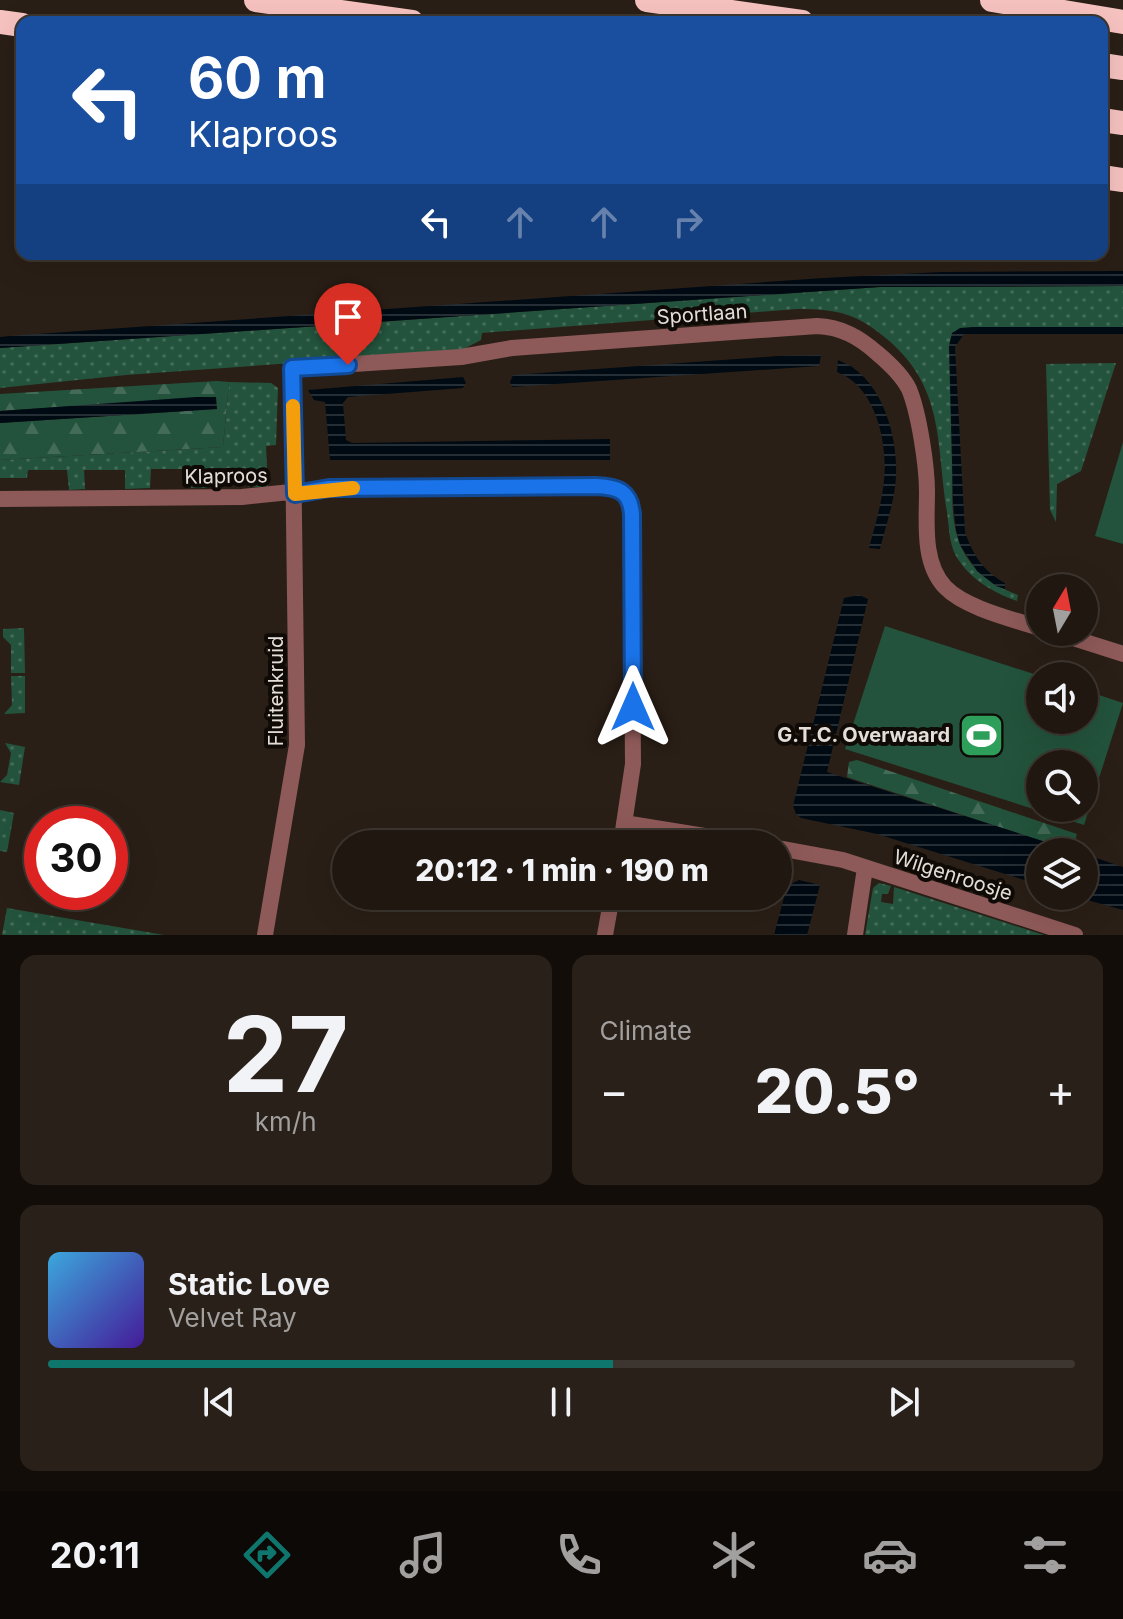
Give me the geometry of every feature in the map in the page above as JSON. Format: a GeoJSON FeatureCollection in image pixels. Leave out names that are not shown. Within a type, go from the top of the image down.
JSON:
{"type":"FeatureCollection","features":[{"type":"Feature","properties":{"kind":"highway"},"geometry":{"type":"LineString","coordinates":[[256,0],[369,16]]}},
{"type":"Feature","properties":{"kind":"highway"},"geometry":{"type":"LineString","coordinates":[[647,0],[760,16]]}},
{"type":"Feature","properties":{"kind":"highway"},"geometry":{"type":"LineString","coordinates":[[992,0],[1087,16]]}},
{"type":"Feature","properties":{"kind":"street","name":"Sportlaan"},"geometry":{"type":"LineString","coordinates":[[295,494],[292,368],[461,357],[512,348],[830,327],[862,340],[892,366],[909,389],[926,475],[929,546],[937,574],[945,587],[980,607],[1026,623]]}},
{"type":"Feature","properties":{"kind":"street","name":"Klaproos"},"geometry":{"type":"LineString","coordinates":[[0,499],[242,497],[295,494],[329,488],[612,486],[631,502],[632,514],[633,764],[623,830]]}},
{"type":"Feature","properties":{"kind":"street","name":"Fluitenkruid"},"geometry":{"type":"LineString","coordinates":[[265,935],[297,745],[295,494]]}},
{"type":"Feature","properties":{"kind":"street"},"geometry":{"type":"LineString","coordinates":[[1098,646],[1123,654]]}},
{"type":"Feature","properties":{"kind":"street"},"geometry":{"type":"LineString","coordinates":[[624,823],[667,830]]}},
{"type":"Feature","properties":{"kind":"street","name":"Wilgenroosje"},"geometry":{"type":"LineString","coordinates":[[792,850],[827,856],[1075,935]]}},
{"type":"Feature","properties":{"kind":"street","name":"Wilgenroosje"},"geometry":{"type":"LineString","coordinates":[[855,935],[865,868]]}},
{"type":"Feature","properties":{"kind":"street"},"geometry":{"type":"LineString","coordinates":[[605,935],[609,910]]}},
{"type":"Feature","properties":{"kind":"green space"},"geometry":{"type":"Polygon","coordinates":[[[1123,286],[1123,327],[953,334],[954,523],[960,544],[970,562],[991,582],[1018,595],[1017,601],[982,583],[960,563],[955,554],[935,418],[919,377],[887,339],[865,323],[845,314],[797,309],[482,333],[481,340],[460,351],[126,375],[0,388],[0,348],[880,287],[1123,286]]]}},
{"type":"Feature","properties":{"kind":"green space"},"geometry":{"type":"Polygon","coordinates":[[[1116,363],[1081,471],[1057,484],[1056,522],[1050,510],[1046,364],[1116,363]]]}},
{"type":"Feature","properties":{"kind":"green space"},"geometry":{"type":"Polygon","coordinates":[[[229,382],[271,383],[278,388],[276,445],[266,446],[268,487],[248,487],[248,468],[208,468],[208,488],[191,488],[190,469],[151,469],[150,488],[125,489],[125,470],[84,470],[85,489],[69,490],[67,470],[28,470],[27,478],[0,478],[0,460],[223,447],[229,382]]]}},
{"type":"Feature","properties":{"kind":"green space"},"geometry":{"type":"Polygon","coordinates":[[[229,382],[223,447],[0,460],[0,423],[217,409],[214,397],[0,411],[0,394],[229,382]]]}},
{"type":"Feature","properties":{"kind":"green space"},"geometry":{"type":"Polygon","coordinates":[[[1123,442],[1123,544],[1095,536],[1123,442]]]}},
{"type":"Feature","properties":{"kind":"green space","name":"G.T.C. Overwaard"},"geometry":{"type":"Polygon","coordinates":[[[885,626],[1026,671],[1026,734],[1098,734],[1098,695],[1123,703],[1098,781],[1098,750],[1026,750],[1026,807],[845,749],[885,626]]]}},
{"type":"Feature","properties":{"kind":"green space"},"geometry":{"type":"Polygon","coordinates":[[[24,628],[25,673],[11,673],[11,645],[3,637],[3,629],[24,628]]]}},
{"type":"Feature","properties":{"kind":"green space"},"geometry":{"type":"Polygon","coordinates":[[[11,676],[25,676],[25,713],[4,714],[12,705],[11,676]]]}},
{"type":"Feature","properties":{"kind":"green space"},"geometry":{"type":"Polygon","coordinates":[[[5,743],[25,747],[19,785],[0,782],[7,775],[11,753],[5,743]]]}},
{"type":"Feature","properties":{"kind":"green space"},"geometry":{"type":"Polygon","coordinates":[[[857,760],[1026,817],[1026,822],[1041,822],[1077,834],[1076,838],[1032,838],[847,777],[849,762],[857,760]]]}},
{"type":"Feature","properties":{"kind":"green space"},"geometry":{"type":"Polygon","coordinates":[[[0,810],[14,813],[7,852],[0,851],[0,810]]]}},
{"type":"Feature","properties":{"kind":"green space"},"geometry":{"type":"Polygon","coordinates":[[[879,883],[891,886],[888,894],[882,894],[881,902],[893,904],[894,887],[1044,935],[865,935],[873,888],[879,883]]]}},
{"type":"Feature","properties":{"kind":"green space"},"geometry":{"type":"Polygon","coordinates":[[[7,908],[164,935],[2,935],[7,908]]]}},
{"type":"Feature","properties":{"kind":"shaded area"},"geometry":{"type":"Polygon","coordinates":[[[1123,271],[1123,286],[880,287],[0,348],[0,337],[9,336],[823,278],[942,272],[1123,271]]]}},
{"type":"Feature","properties":{"kind":"shaded area"},"geometry":{"type":"Polygon","coordinates":[[[1123,327],[1123,334],[964,334],[955,347],[965,532],[980,562],[1005,583],[1005,589],[977,571],[960,545],[956,530],[949,346],[952,333],[960,328],[1123,327]]]}},
{"type":"Feature","properties":{"kind":"shaded area"},"geometry":{"type":"Polygon","coordinates":[[[821,355],[819,366],[512,387],[510,382],[513,375],[821,355]]]}},
{"type":"Feature","properties":{"kind":"shaded area"},"geometry":{"type":"Polygon","coordinates":[[[838,360],[853,368],[876,392],[894,443],[895,485],[880,549],[869,548],[884,480],[881,434],[877,418],[861,390],[837,372],[838,360]]]}},
{"type":"Feature","properties":{"kind":"shaded area"},"geometry":{"type":"Polygon","coordinates":[[[463,377],[466,383],[463,388],[348,397],[343,403],[346,440],[352,443],[610,439],[610,460],[330,460],[325,402],[314,400],[308,390],[463,377]]]}},
{"type":"Feature","properties":{"kind":"shaded area"},"geometry":{"type":"Polygon","coordinates":[[[216,397],[217,409],[0,423],[0,411],[216,397]]]}},
{"type":"Feature","properties":{"kind":"shaded area"},"geometry":{"type":"Polygon","coordinates":[[[859,595],[868,599],[827,772],[1033,838],[1026,838],[1026,881],[877,834],[801,818],[796,814],[793,806],[844,598],[859,595]]]}},
{"type":"Feature","properties":{"kind":"shaded area"},"geometry":{"type":"Polygon","coordinates":[[[1098,859],[1123,867],[1123,910],[1098,903],[1098,859]]]}},
{"type":"Feature","properties":{"kind":"shaded area"},"geometry":{"type":"Polygon","coordinates":[[[799,880],[820,885],[807,935],[774,935],[781,910],[792,910],[792,884],[799,880]]]}},
{"type":"Feature","properties":{"kind":"slow traffic"},"geometry":{"type":"LineString","coordinates":[[293,406],[295,494],[329,488],[353,488]]}},
{"type":"Feature","properties":{"kind":"place","name":"G.T.C. Overwaard"},"geometry":{"type":"Point","coordinates":[981,735]}},
{"type":"Feature","properties":{"kind":"route"},"geometry":{"type":"LineString","coordinates":[[348,365],[292,368],[295,494],[329,488],[596,486],[612,486],[624,493],[631,502],[632,514],[633,707]]}}]}
